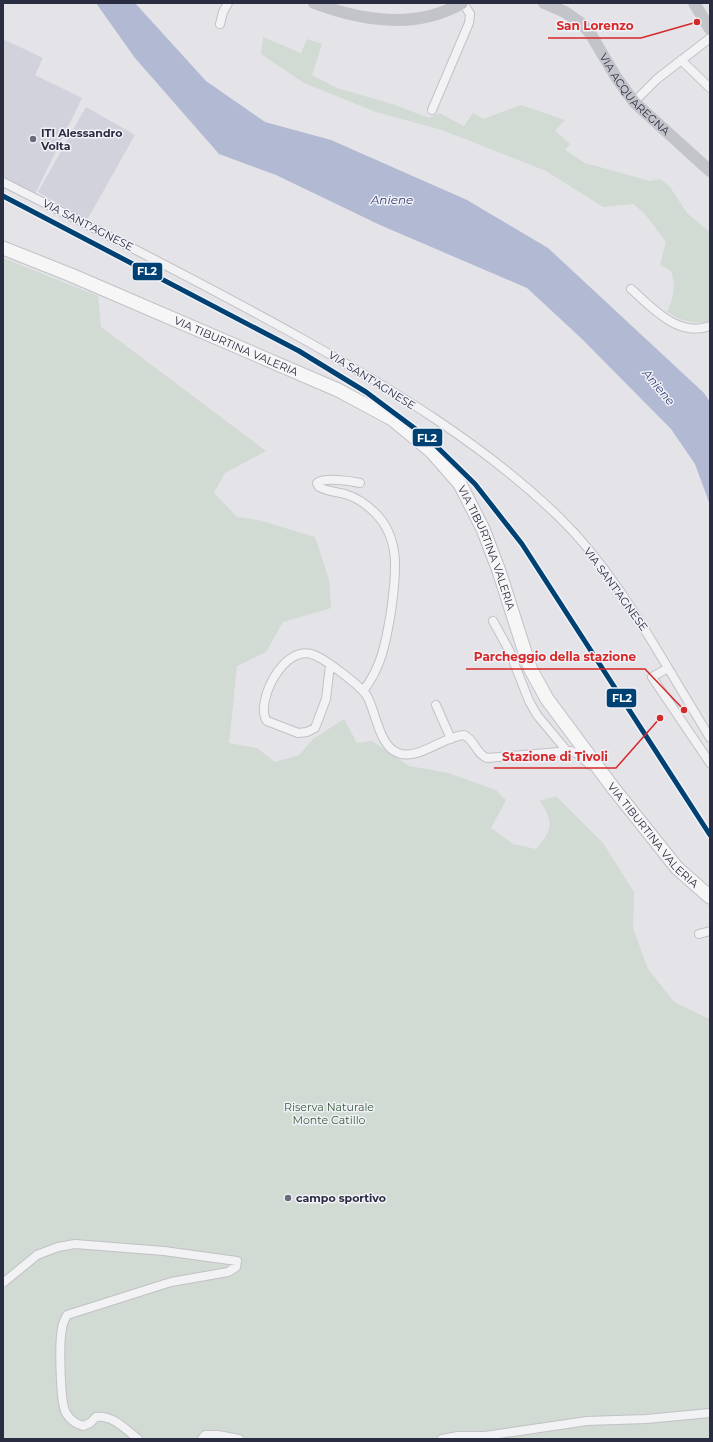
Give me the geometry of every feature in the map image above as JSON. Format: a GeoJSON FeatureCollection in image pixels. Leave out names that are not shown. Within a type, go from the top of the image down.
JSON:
{"type":"FeatureCollection","features":[{"type":"Feature","properties":{"kind":"main road"},"geometry":{"type":"LineString","coordinates":[[314,3],[362,17],[394,21],[414,20],[463,3]]}},
{"type":"Feature","properties":{"kind":"main road","name":"VIA ACQUAREGNA"},"geometry":{"type":"LineString","coordinates":[[544,3],[565,12],[585,26],[616,77],[634,102],[710,171]]}},
{"type":"Feature","properties":{"kind":"main road"},"geometry":{"type":"LineString","coordinates":[[694,3],[710,29]]}},
{"type":"Feature","properties":{"kind":"main road","name":"VIA TIBURTINA VALERIA"},"geometry":{"type":"LineString","coordinates":[[3,248],[71,275],[338,390],[388,417],[425,445],[449,470],[478,516],[491,548],[519,636],[538,683],[557,714],[677,868],[710,897]]}},
{"type":"Feature","properties":{"kind":"street"},"geometry":{"type":"LineString","coordinates":[[220,24],[223,12],[228,3]]}},
{"type":"Feature","properties":{"kind":"street"},"geometry":{"type":"LineString","coordinates":[[432,110],[470,23],[470,14],[463,3]]}},
{"type":"Feature","properties":{"kind":"street"},"geometry":{"type":"LineString","coordinates":[[634,102],[657,79],[710,38]]}},
{"type":"Feature","properties":{"kind":"street"},"geometry":{"type":"LineString","coordinates":[[681,60],[710,88]]}},
{"type":"Feature","properties":{"kind":"street","name":"VIA SANT'AGNESE"},"geometry":{"type":"LineString","coordinates":[[3,182],[248,308],[353,367],[393,391],[484,453],[540,499],[576,535],[627,602],[710,738]]}},
{"type":"Feature","properties":{"kind":"street"},"geometry":{"type":"LineString","coordinates":[[632,290],[666,319],[680,326],[692,329],[710,326]]}},
{"type":"Feature","properties":{"kind":"street"},"geometry":{"type":"LineString","coordinates":[[360,483],[338,480],[321,481],[318,483],[321,488],[347,495],[360,501],[370,509],[383,522],[393,544],[396,578],[387,637],[380,665],[363,691]]}},
{"type":"Feature","properties":{"kind":"street"},"geometry":{"type":"LineString","coordinates":[[493,621],[509,650],[529,702],[537,715],[567,751]]}},
{"type":"Feature","properties":{"kind":"street"},"geometry":{"type":"LineString","coordinates":[[330,666],[326,699],[315,728],[307,732],[298,733],[267,721],[263,714],[265,703],[276,672],[285,662],[300,655],[308,654],[316,656],[330,666],[363,691],[369,700],[384,739],[394,752],[401,754],[412,754],[460,735],[466,736],[474,742],[482,755],[487,758],[567,751],[574,752],[581,756],[614,789]]}},
{"type":"Feature","properties":{"kind":"street"},"geometry":{"type":"LineString","coordinates":[[668,668],[652,677],[710,763]]}},
{"type":"Feature","properties":{"kind":"street"},"geometry":{"type":"LineString","coordinates":[[436,705],[451,739]]}},
{"type":"Feature","properties":{"kind":"street"},"geometry":{"type":"LineString","coordinates":[[699,934],[710,932]]}},
{"type":"Feature","properties":{"kind":"street"},"geometry":{"type":"LineString","coordinates":[[3,1283],[37,1255],[58,1247],[75,1244],[164,1251],[237,1261],[236,1267],[228,1272],[171,1282],[67,1314],[62,1329],[61,1355],[62,1394],[65,1413],[75,1424],[83,1426],[90,1424],[96,1417],[104,1416],[113,1420],[138,1439]]}},
{"type":"Feature","properties":{"kind":"street"},"geometry":{"type":"LineString","coordinates":[[442,1439],[458,1436],[485,1436],[587,1421],[646,1419],[710,1413]]}},
{"type":"Feature","properties":{"kind":"street"},"geometry":{"type":"LineString","coordinates":[[202,1439],[205,1435],[218,1435],[239,1439]]}},
{"type":"Feature","properties":{"kind":"shaded area","name":"ITI Alessandro Volta"},"geometry":{"type":"Polygon","coordinates":[[[3,39],[43,58],[35,75],[82,98],[35,194],[3,179],[3,39]]]}},
{"type":"Feature","properties":{"kind":"shaded area"},"geometry":{"type":"Polygon","coordinates":[[[86,107],[135,135],[87,220],[38,192],[86,107]]]}},
{"type":"Feature","properties":{"kind":"green space"},"geometry":{"type":"Polygon","coordinates":[[[263,37],[301,53],[307,39],[322,44],[312,75],[337,88],[392,104],[429,118],[439,113],[464,126],[473,113],[483,119],[521,105],[565,120],[555,131],[570,144],[565,150],[585,163],[650,181],[660,179],[670,187],[687,213],[710,232],[710,321],[698,323],[688,321],[677,318],[667,312],[673,297],[674,287],[671,271],[660,265],[666,242],[645,214],[633,204],[603,207],[546,171],[442,130],[376,112],[304,83],[261,54],[263,37]]]}},
{"type":"Feature","properties":{"kind":"green space","name":"Riserva Naturale Monte Catillo"},"geometry":{"type":"Polygon","coordinates":[[[3,258],[98,296],[101,327],[266,451],[225,473],[214,493],[237,517],[258,520],[315,537],[329,580],[331,608],[283,622],[266,652],[237,666],[229,743],[257,748],[275,762],[299,755],[313,739],[344,719],[357,743],[372,741],[409,766],[448,773],[496,790],[506,800],[491,828],[513,844],[536,849],[546,836],[550,826],[548,815],[540,801],[556,796],[603,843],[634,892],[633,928],[648,969],[674,1002],[707,1018],[710,1018],[710,1439],[3,1439],[3,258]]]}},
{"type":"Feature","properties":{"kind":"water","name":"Aniene"},"geometry":{"type":"Polygon","coordinates":[[[96,3],[135,3],[206,81],[265,122],[331,140],[467,200],[548,248],[704,393],[710,402],[710,505],[695,464],[671,429],[581,338],[527,288],[380,225],[276,175],[219,154],[135,58],[96,3]]]}},
{"type":"Feature","properties":{"kind":"transit line","name":"FL2"},"geometry":{"type":"LineString","coordinates":[[3,196],[299,351],[366,392],[429,439],[475,484],[522,544],[710,835]]}},
{"type":"Feature","properties":{"kind":"place","name":"San Lorenzo"},"geometry":{"type":"Point","coordinates":[697,22]}},
{"type":"Feature","properties":{"kind":"place","name":"ITI Alessandro Volta"},"geometry":{"type":"Point","coordinates":[33,139]}},
{"type":"Feature","properties":{"kind":"place","name":"Parcheggio della stazione"},"geometry":{"type":"Point","coordinates":[684,710]}},
{"type":"Feature","properties":{"kind":"place","name":"Stazione di Tivoli"},"geometry":{"type":"Point","coordinates":[660,718]}},
{"type":"Feature","properties":{"kind":"place","name":"campo sportivo"},"geometry":{"type":"Point","coordinates":[288,1198]}}]}
